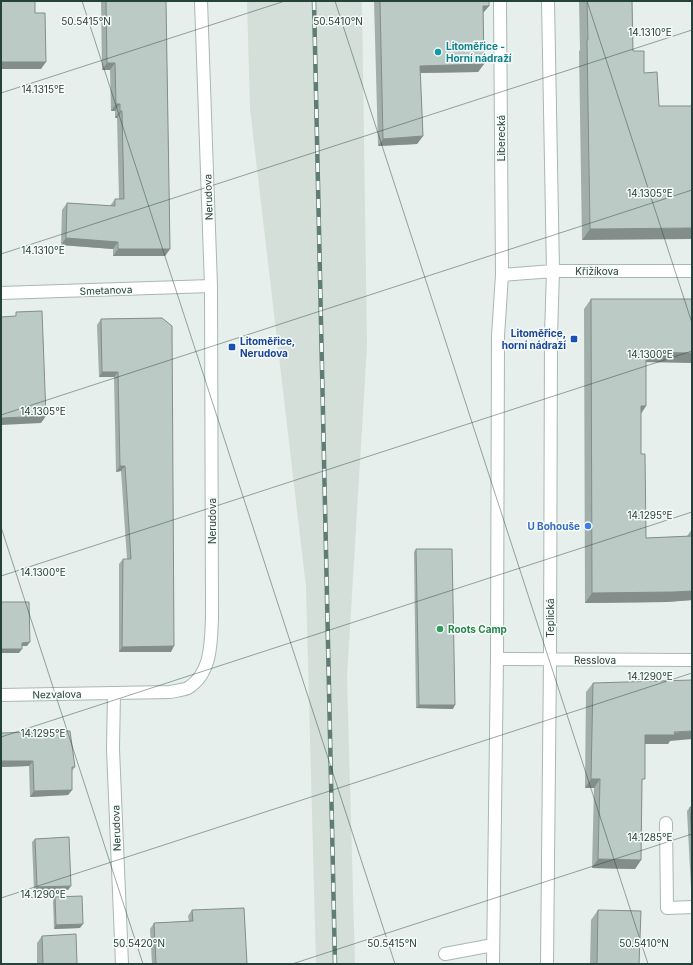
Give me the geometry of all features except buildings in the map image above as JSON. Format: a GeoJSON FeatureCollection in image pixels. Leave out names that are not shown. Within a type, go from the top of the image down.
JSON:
{"type":"FeatureCollection","features":[{"type":"Feature","properties":{"kind":"street","name":"Nerudova"},"geometry":{"type":"LineString","coordinates":[[122,964],[113,749],[114,693],[170,692],[187,688],[201,676],[211,651],[211,286],[201,1]]}},
{"type":"Feature","properties":{"kind":"street","name":"Liberecká"},"geometry":{"type":"LineString","coordinates":[[500,1],[502,275]]}},
{"type":"Feature","properties":{"kind":"street"},"geometry":{"type":"LineString","coordinates":[[548,1],[553,271]]}},
{"type":"Feature","properties":{"kind":"street","name":"Křižíkova"},"geometry":{"type":"LineString","coordinates":[[502,275],[553,271],[692,271]]}},
{"type":"Feature","properties":{"kind":"street","name":"Teplická"},"geometry":{"type":"LineString","coordinates":[[547,964],[551,343],[553,271]]}},
{"type":"Feature","properties":{"kind":"street"},"geometry":{"type":"LineString","coordinates":[[493,964],[497,659],[498,336],[502,275]]}},
{"type":"Feature","properties":{"kind":"street","name":"Smetanova"},"geometry":{"type":"LineString","coordinates":[[1,293],[211,286]]}},
{"type":"Feature","properties":{"kind":"street","name":"Resslova"},"geometry":{"type":"LineString","coordinates":[[497,659],[692,660]]}},
{"type":"Feature","properties":{"kind":"street","name":"Nezvalova"},"geometry":{"type":"LineString","coordinates":[[1,695],[114,693]]}},
{"type":"Feature","properties":{"kind":"street"},"geometry":{"type":"LineString","coordinates":[[666,823],[667,908],[692,906]]}},
{"type":"Feature","properties":{"kind":"street"},"geometry":{"type":"LineString","coordinates":[[444,954],[493,945]]}},
{"type":"Feature","properties":{"kind":"shaded area"},"geometry":{"type":"Polygon","coordinates":[[[247,1],[362,1],[367,346],[347,677],[355,964],[316,964],[306,587],[250,109],[247,1]]]}},
{"type":"Feature","properties":{"kind":"railway"},"geometry":{"type":"LineString","coordinates":[[314,1],[335,964]]}},
{"type":"Feature","properties":{"kind":"place","name":"Litoměřice - Horní nádraží"},"geometry":{"type":"Point","coordinates":[438,52]}},
{"type":"Feature","properties":{"kind":"place","name":"Litoměřice, horní nádraží"},"geometry":{"type":"Point","coordinates":[574,339]}},
{"type":"Feature","properties":{"kind":"place","name":"Litoměřice, Nerudova"},"geometry":{"type":"Point","coordinates":[232,347]}},
{"type":"Feature","properties":{"kind":"place","name":"U Bohouše"},"geometry":{"type":"Point","coordinates":[588,526]}},
{"type":"Feature","properties":{"kind":"place","name":"Roots Camp"},"geometry":{"type":"Point","coordinates":[440,629]}}]}
